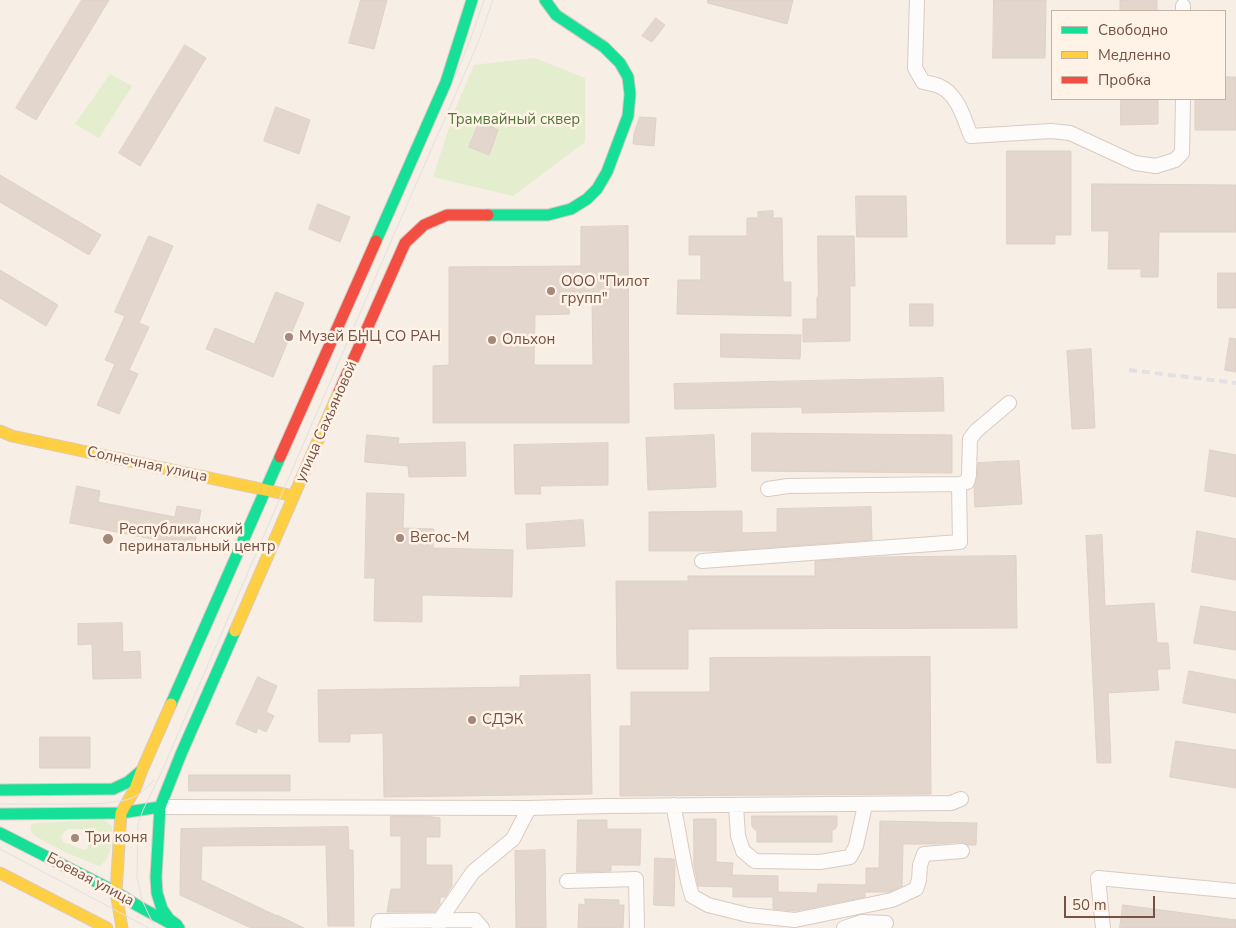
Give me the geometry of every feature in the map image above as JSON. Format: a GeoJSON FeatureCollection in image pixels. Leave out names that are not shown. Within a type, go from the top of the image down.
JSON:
{"type":"FeatureCollection","features":[{"type":"Feature","properties":{"kind":"main road","name":"улица Сахьяновой"},"geometry":{"type":"LineString","coordinates":[[122,928],[116,892],[121,813],[135,789],[446,82],[472,0]]}},
{"type":"Feature","properties":{"kind":"main road","name":"улица Сахьяновой"},"geometry":{"type":"LineString","coordinates":[[180,928],[169,919],[162,909],[157,893],[156,877],[160,807],[181,754],[405,243],[417,229],[432,220],[447,215],[548,215],[571,210],[587,200],[608,172],[628,116],[630,94],[628,77],[620,63],[604,47],[556,15],[544,0]]}},
{"type":"Feature","properties":{"kind":"main road","name":"Солнечная улица"},"geometry":{"type":"LineString","coordinates":[[0,431],[12,436],[294,496]]}},
{"type":"Feature","properties":{"kind":"main road"},"geometry":{"type":"LineString","coordinates":[[0,790],[113,789],[132,781],[142,770]]}},
{"type":"Feature","properties":{"kind":"main road"},"geometry":{"type":"LineString","coordinates":[[131,796],[160,807]]}},
{"type":"Feature","properties":{"kind":"main road"},"geometry":{"type":"LineString","coordinates":[[0,814],[121,813],[160,807]]}},
{"type":"Feature","properties":{"kind":"main road","name":"Боевая улица"},"geometry":{"type":"LineString","coordinates":[[0,834],[116,892],[180,928]]}},
{"type":"Feature","properties":{"kind":"main road"},"geometry":{"type":"LineString","coordinates":[[0,873],[107,928]]}},
{"type":"Feature","properties":{"kind":"street"},"geometry":{"type":"LineString","coordinates":[[917,0],[915,68],[923,82],[939,86],[949,92],[959,106],[971,136],[1051,131],[1070,133],[1135,164],[1156,166],[1175,160],[1182,153],[1182,100]]}},
{"type":"Feature","properties":{"kind":"street"},"geometry":{"type":"LineString","coordinates":[[768,489],[788,486],[959,484],[967,482],[969,475],[970,439],[976,431],[1008,404]]}},
{"type":"Feature","properties":{"kind":"street"},"geometry":{"type":"LineString","coordinates":[[702,561],[960,542],[959,484]]}},
{"type":"Feature","properties":{"kind":"street"},"geometry":{"type":"LineString","coordinates":[[160,807],[529,808],[951,803],[961,799]]}},
{"type":"Feature","properties":{"kind":"street"},"geometry":{"type":"LineString","coordinates":[[736,805],[738,836],[743,850],[755,861],[820,862],[850,857],[856,846],[865,804]]}},
{"type":"Feature","properties":{"kind":"street"},"geometry":{"type":"LineString","coordinates":[[673,805],[685,872],[692,896],[708,905],[748,915],[795,920],[892,900],[916,889],[920,880],[920,866],[924,854],[962,851]]}},
{"type":"Feature","properties":{"kind":"street"},"geometry":{"type":"LineString","coordinates":[[439,924],[473,872],[514,839],[529,808]]}},
{"type":"Feature","properties":{"kind":"street"},"geometry":{"type":"LineString","coordinates":[[1103,928],[1098,878],[1236,891]]}},
{"type":"Feature","properties":{"kind":"street"},"geometry":{"type":"LineString","coordinates":[[567,881],[636,879],[637,928]]}},
{"type":"Feature","properties":{"kind":"street"},"geometry":{"type":"LineString","coordinates":[[378,928],[378,922],[439,924],[475,920],[482,928]]}},
{"type":"Feature","properties":{"kind":"street"},"geometry":{"type":"LineString","coordinates":[[844,928],[862,922],[886,923]]}},
{"type":"Feature","properties":{"kind":"green space","name":"Трамвайный сквер"},"geometry":{"type":"Polygon","coordinates":[[[535,58],[585,78],[585,142],[513,196],[433,177],[454,112],[474,65],[535,58]]]}},
{"type":"Feature","properties":{"kind":"green space"},"geometry":{"type":"Polygon","coordinates":[[[110,74],[132,86],[99,138],[75,124],[110,74]]]}},
{"type":"Feature","properties":{"kind":"green space"},"geometry":{"type":"Polygon","coordinates":[[[104,820],[112,826],[109,854],[99,866],[65,852],[34,835],[31,825],[34,823],[104,820]],[[68,829],[61,837],[63,842],[84,850],[88,848],[90,833],[88,831],[68,829]]]}},
{"type":"Feature","properties":{"kind":"building"},"geometry":{"type":"Polygon","coordinates":[[[82,0],[109,0],[36,120],[16,108],[82,0]]]}},
{"type":"Feature","properties":{"kind":"building"},"geometry":{"type":"Polygon","coordinates":[[[361,0],[387,0],[374,49],[349,43],[361,0]]]}},
{"type":"Feature","properties":{"kind":"building"},"geometry":{"type":"Polygon","coordinates":[[[708,0],[793,0],[787,24],[708,3],[708,0]]]}},
{"type":"Feature","properties":{"kind":"building"},"geometry":{"type":"Polygon","coordinates":[[[994,0],[1046,0],[1045,58],[993,58],[994,0]]]}},
{"type":"Feature","properties":{"kind":"building"},"geometry":{"type":"Polygon","coordinates":[[[1157,0],[1157,10],[1120,10],[1120,1],[1157,0]]]}},
{"type":"Feature","properties":{"kind":"building"},"geometry":{"type":"Polygon","coordinates":[[[656,18],[665,25],[652,42],[642,36],[656,18]]]}},
{"type":"Feature","properties":{"kind":"building"},"geometry":{"type":"Polygon","coordinates":[[[185,45],[206,58],[140,166],[119,153],[185,45]]]}},
{"type":"Feature","properties":{"kind":"building"},"geometry":{"type":"Polygon","coordinates":[[[1226,77],[1236,77],[1236,130],[1195,130],[1195,100],[1226,100],[1226,77]]]}},
{"type":"Feature","properties":{"kind":"building"},"geometry":{"type":"Polygon","coordinates":[[[1121,100],[1158,100],[1158,124],[1121,125],[1121,100]]]}},
{"type":"Feature","properties":{"kind":"building"},"geometry":{"type":"Polygon","coordinates":[[[276,107],[310,120],[299,154],[264,141],[276,107]]]}},
{"type":"Feature","properties":{"kind":"building"},"geometry":{"type":"Polygon","coordinates":[[[640,117],[656,118],[654,146],[633,144],[634,134],[640,117]]]}},
{"type":"Feature","properties":{"kind":"building"},"geometry":{"type":"Polygon","coordinates":[[[480,121],[498,130],[489,155],[469,147],[480,121]]]}},
{"type":"Feature","properties":{"kind":"building"},"geometry":{"type":"Polygon","coordinates":[[[1007,151],[1071,151],[1071,235],[1055,235],[1055,244],[1007,244],[1007,151]]]}},
{"type":"Feature","properties":{"kind":"building"},"geometry":{"type":"Polygon","coordinates":[[[0,175],[101,235],[89,255],[0,202],[0,175]]]}},
{"type":"Feature","properties":{"kind":"building"},"geometry":{"type":"Polygon","coordinates":[[[1092,184],[1236,185],[1236,232],[1159,232],[1158,277],[1141,277],[1141,269],[1108,269],[1109,231],[1092,231],[1092,184]]]}},
{"type":"Feature","properties":{"kind":"building"},"geometry":{"type":"Polygon","coordinates":[[[856,196],[906,196],[907,237],[857,237],[856,196]]]}},
{"type":"Feature","properties":{"kind":"building"},"geometry":{"type":"Polygon","coordinates":[[[318,204],[350,217],[340,242],[309,229],[318,204]]]}},
{"type":"Feature","properties":{"kind":"building"},"geometry":{"type":"Polygon","coordinates":[[[773,211],[773,218],[782,218],[783,282],[791,282],[791,316],[677,314],[678,280],[701,280],[701,255],[689,255],[689,236],[747,236],[747,218],[758,218],[758,212],[773,211]]]}},
{"type":"Feature","properties":{"kind":"building"},"geometry":{"type":"Polygon","coordinates":[[[628,226],[629,423],[433,423],[433,366],[449,365],[449,267],[581,266],[581,227],[628,226]],[[569,297],[569,314],[535,315],[534,365],[593,365],[592,297],[569,297]]]}},
{"type":"Feature","properties":{"kind":"building"},"geometry":{"type":"Polygon","coordinates":[[[149,236],[173,246],[139,323],[149,327],[129,370],[138,374],[119,414],[97,405],[115,364],[105,360],[125,316],[115,312],[149,236]]]}},
{"type":"Feature","properties":{"kind":"building"},"geometry":{"type":"Polygon","coordinates":[[[818,236],[854,236],[855,286],[850,286],[850,341],[803,342],[803,319],[817,319],[818,236]]]}},
{"type":"Feature","properties":{"kind":"building"},"geometry":{"type":"Polygon","coordinates":[[[0,270],[58,305],[46,326],[0,298],[0,270]]]}},
{"type":"Feature","properties":{"kind":"building"},"geometry":{"type":"Polygon","coordinates":[[[1218,273],[1236,273],[1236,308],[1218,308],[1218,273]]]}},
{"type":"Feature","properties":{"kind":"building"},"geometry":{"type":"Polygon","coordinates":[[[276,292],[304,303],[273,377],[206,349],[215,328],[254,344],[276,292]]]}},
{"type":"Feature","properties":{"kind":"building"},"geometry":{"type":"Polygon","coordinates":[[[910,304],[933,304],[933,326],[910,326],[910,304]]]}},
{"type":"Feature","properties":{"kind":"building"},"geometry":{"type":"Polygon","coordinates":[[[721,334],[801,335],[800,359],[721,357],[721,334]]]}},
{"type":"Feature","properties":{"kind":"building"},"geometry":{"type":"Polygon","coordinates":[[[1230,338],[1236,339],[1236,372],[1225,370],[1230,338]]]}},
{"type":"Feature","properties":{"kind":"building"},"geometry":{"type":"Polygon","coordinates":[[[1091,349],[1095,428],[1072,429],[1067,351],[1091,349]]]}},
{"type":"Feature","properties":{"kind":"building"},"geometry":{"type":"Polygon","coordinates":[[[943,378],[944,411],[802,413],[802,407],[675,409],[674,384],[943,378]]]}},
{"type":"Feature","properties":{"kind":"building"},"geometry":{"type":"Polygon","coordinates":[[[752,433],[952,435],[952,473],[752,471],[752,433]]]}},
{"type":"Feature","properties":{"kind":"building"},"geometry":{"type":"Polygon","coordinates":[[[367,435],[399,438],[398,444],[465,442],[466,476],[409,477],[408,466],[365,462],[367,435]]]}},
{"type":"Feature","properties":{"kind":"building"},"geometry":{"type":"Polygon","coordinates":[[[714,435],[716,487],[648,490],[646,438],[714,435]]]}},
{"type":"Feature","properties":{"kind":"building"},"geometry":{"type":"Polygon","coordinates":[[[608,443],[608,485],[540,486],[541,494],[515,494],[514,445],[608,443]]]}},
{"type":"Feature","properties":{"kind":"building"},"geometry":{"type":"Polygon","coordinates":[[[1210,450],[1236,455],[1236,497],[1205,491],[1210,450]]]}},
{"type":"Feature","properties":{"kind":"building"},"geometry":{"type":"Polygon","coordinates":[[[1019,461],[1022,504],[975,507],[974,487],[978,463],[1019,461]]]}},
{"type":"Feature","properties":{"kind":"building"},"geometry":{"type":"Polygon","coordinates":[[[77,486],[100,491],[98,502],[175,517],[177,506],[201,510],[194,547],[70,523],[77,486]]]}},
{"type":"Feature","properties":{"kind":"building","name":"Вегос-М"},"geometry":{"type":"Polygon","coordinates":[[[367,493],[404,494],[403,528],[434,529],[433,548],[513,550],[512,597],[422,595],[422,622],[374,621],[375,578],[365,578],[367,493]]]}},
{"type":"Feature","properties":{"kind":"building"},"geometry":{"type":"Polygon","coordinates":[[[871,507],[872,540],[724,551],[649,551],[649,512],[742,511],[742,533],[777,532],[777,509],[871,507]]]}},
{"type":"Feature","properties":{"kind":"building"},"geometry":{"type":"Polygon","coordinates":[[[583,520],[585,546],[527,549],[526,524],[583,520]]]}},
{"type":"Feature","properties":{"kind":"building"},"geometry":{"type":"Polygon","coordinates":[[[1197,531],[1236,539],[1236,580],[1192,572],[1197,531]]]}},
{"type":"Feature","properties":{"kind":"building"},"geometry":{"type":"Polygon","coordinates":[[[1102,535],[1105,606],[1154,603],[1157,643],[1168,643],[1170,669],[1157,669],[1159,690],[1108,693],[1111,763],[1097,763],[1086,536],[1102,535]]]}},
{"type":"Feature","properties":{"kind":"building"},"geometry":{"type":"Polygon","coordinates":[[[1016,556],[1017,628],[688,629],[688,669],[617,669],[616,581],[688,581],[688,576],[815,576],[815,561],[882,557],[1016,556]]]}},
{"type":"Feature","properties":{"kind":"building"},"geometry":{"type":"Polygon","coordinates":[[[1201,606],[1236,612],[1236,650],[1194,643],[1201,606]]]}},
{"type":"Feature","properties":{"kind":"building"},"geometry":{"type":"Polygon","coordinates":[[[122,623],[123,652],[140,651],[141,678],[93,679],[92,644],[78,645],[78,624],[122,623]]]}},
{"type":"Feature","properties":{"kind":"building"},"geometry":{"type":"Polygon","coordinates":[[[930,657],[931,794],[620,796],[620,726],[631,726],[631,692],[710,692],[710,658],[930,657]]]}},
{"type":"Feature","properties":{"kind":"building"},"geometry":{"type":"Polygon","coordinates":[[[1189,671],[1236,680],[1236,713],[1183,703],[1189,671]]]}},
{"type":"Feature","properties":{"kind":"building"},"geometry":{"type":"Polygon","coordinates":[[[590,675],[592,794],[384,797],[383,733],[350,734],[350,742],[319,742],[318,690],[520,687],[520,676],[590,675]]]}},
{"type":"Feature","properties":{"kind":"building"},"geometry":{"type":"Polygon","coordinates":[[[258,677],[277,686],[266,712],[274,716],[266,732],[258,728],[256,733],[236,724],[258,677]]]}},
{"type":"Feature","properties":{"kind":"building"},"geometry":{"type":"Polygon","coordinates":[[[40,737],[90,737],[90,768],[40,768],[40,737]]]}},
{"type":"Feature","properties":{"kind":"building"},"geometry":{"type":"Polygon","coordinates":[[[1176,741],[1236,750],[1236,788],[1170,777],[1176,741]]]}},
{"type":"Feature","properties":{"kind":"building"},"geometry":{"type":"Polygon","coordinates":[[[189,775],[290,775],[290,791],[189,791],[189,775]]]}},
{"type":"Feature","properties":{"kind":"building"},"geometry":{"type":"Polygon","coordinates":[[[391,816],[440,818],[440,837],[426,837],[426,865],[452,865],[452,886],[445,897],[440,897],[440,904],[435,912],[387,912],[391,889],[401,889],[401,836],[391,836],[391,816]]]}},
{"type":"Feature","properties":{"kind":"building"},"geometry":{"type":"Polygon","coordinates":[[[752,816],[837,816],[837,826],[832,831],[832,842],[757,842],[757,831],[752,826],[752,816]]]}},
{"type":"Feature","properties":{"kind":"building"},"geometry":{"type":"Polygon","coordinates":[[[694,819],[716,819],[716,862],[733,863],[732,875],[778,876],[778,892],[817,893],[818,884],[866,885],[866,868],[879,868],[880,821],[977,823],[976,845],[968,845],[961,842],[903,844],[902,886],[889,892],[865,892],[865,897],[795,911],[773,909],[773,897],[733,897],[733,887],[698,886],[694,865],[694,819]]]}},
{"type":"Feature","properties":{"kind":"building"},"geometry":{"type":"Polygon","coordinates":[[[578,820],[607,820],[607,829],[641,829],[640,865],[611,865],[611,871],[577,872],[578,820]]]}},
{"type":"Feature","properties":{"kind":"building"},"geometry":{"type":"Polygon","coordinates":[[[348,827],[349,850],[353,850],[354,926],[328,926],[326,845],[202,846],[201,880],[304,928],[251,928],[180,895],[181,829],[348,827]]]}},
{"type":"Feature","properties":{"kind":"building"},"geometry":{"type":"Polygon","coordinates":[[[545,850],[546,928],[516,928],[515,851],[545,850]]]}},
{"type":"Feature","properties":{"kind":"building"},"geometry":{"type":"Polygon","coordinates":[[[655,858],[674,859],[674,906],[654,905],[655,858]]]}},
{"type":"Feature","properties":{"kind":"building"},"geometry":{"type":"Polygon","coordinates":[[[585,899],[619,900],[619,905],[624,905],[623,928],[578,928],[579,904],[585,905],[585,899]]]}},
{"type":"Feature","properties":{"kind":"building"},"geometry":{"type":"Polygon","coordinates":[[[1123,905],[1236,920],[1236,928],[1120,928],[1123,905]]]}},
{"type":"Feature","properties":{"kind":"tram line"},"geometry":{"type":"LineString","coordinates":[[453,82],[484,0]]}},
{"type":"Feature","properties":{"kind":"tram line"},"geometry":{"type":"LineString","coordinates":[[155,928],[142,900],[137,877],[138,824],[143,810],[162,771],[471,59],[493,0]]}},
{"type":"Feature","properties":{"kind":"tram line"},"geometry":{"type":"LineString","coordinates":[[0,804],[115,802],[136,796],[154,780]]}},
{"type":"Feature","properties":{"kind":"tram line"},"geometry":{"type":"LineString","coordinates":[[0,849],[149,928]]}},
{"type":"Feature","properties":{"kind":"railway"},"geometry":{"type":"LineString","coordinates":[[1129,370],[1236,383]]}},
{"type":"Feature","properties":{"kind":"traffic: fast"},"geometry":{"type":"LineString","coordinates":[[376,241],[446,82],[472,0]]}},
{"type":"Feature","properties":{"kind":"traffic: fast"},"geometry":{"type":"LineString","coordinates":[[488,215],[548,215],[571,209],[587,199],[597,189],[607,172],[628,116],[630,94],[628,77],[620,63],[604,47],[556,15],[545,0]]}},
{"type":"Feature","properties":{"kind":"traffic: fast"},"geometry":{"type":"LineString","coordinates":[[171,704],[280,457]]}},
{"type":"Feature","properties":{"kind":"traffic: fast"},"geometry":{"type":"LineString","coordinates":[[177,925],[169,919],[162,909],[157,893],[156,877],[160,807],[235,631]]}},
{"type":"Feature","properties":{"kind":"traffic: fast"},"geometry":{"type":"LineString","coordinates":[[0,790],[113,789],[128,782],[141,771]]}},
{"type":"Feature","properties":{"kind":"traffic: fast"},"geometry":{"type":"LineString","coordinates":[[0,814],[121,813],[160,807]]}},
{"type":"Feature","properties":{"kind":"traffic: fast"},"geometry":{"type":"LineString","coordinates":[[0,833],[116,892],[179,928]]}},
{"type":"Feature","properties":{"kind":"traffic: slow"},"geometry":{"type":"LineString","coordinates":[[235,631],[339,392]]}},
{"type":"Feature","properties":{"kind":"traffic: slow"},"geometry":{"type":"LineString","coordinates":[[0,431],[12,436],[294,496]]}},
{"type":"Feature","properties":{"kind":"traffic: slow"},"geometry":{"type":"LineString","coordinates":[[122,928],[116,892],[121,813],[135,789],[171,704]]}},
{"type":"Feature","properties":{"kind":"traffic: slow"},"geometry":{"type":"LineString","coordinates":[[0,873],[107,928]]}},
{"type":"Feature","properties":{"kind":"traffic: jam"},"geometry":{"type":"LineString","coordinates":[[339,392],[405,243],[424,225],[447,215],[488,215]]}},
{"type":"Feature","properties":{"kind":"traffic: jam"},"geometry":{"type":"LineString","coordinates":[[280,457],[376,241]]}},
{"type":"Feature","properties":{"kind":"place","name":"ООО \"Пилот групп\""},"geometry":{"type":"Point","coordinates":[551,291]}},
{"type":"Feature","properties":{"kind":"place","name":"Музей БНЦ СО РАН"},"geometry":{"type":"Point","coordinates":[289,337]}},
{"type":"Feature","properties":{"kind":"place","name":"Ольхон"},"geometry":{"type":"Point","coordinates":[492,340]}},
{"type":"Feature","properties":{"kind":"place","name":"Вегос-М"},"geometry":{"type":"Point","coordinates":[400,538]}},
{"type":"Feature","properties":{"kind":"place","name":"Республиканский перинатальный центр"},"geometry":{"type":"Point","coordinates":[108,539]}},
{"type":"Feature","properties":{"kind":"place","name":"СДЭК"},"geometry":{"type":"Point","coordinates":[472,720]}},
{"type":"Feature","properties":{"kind":"place","name":"Три коня"},"geometry":{"type":"Point","coordinates":[75,838]}}]}
